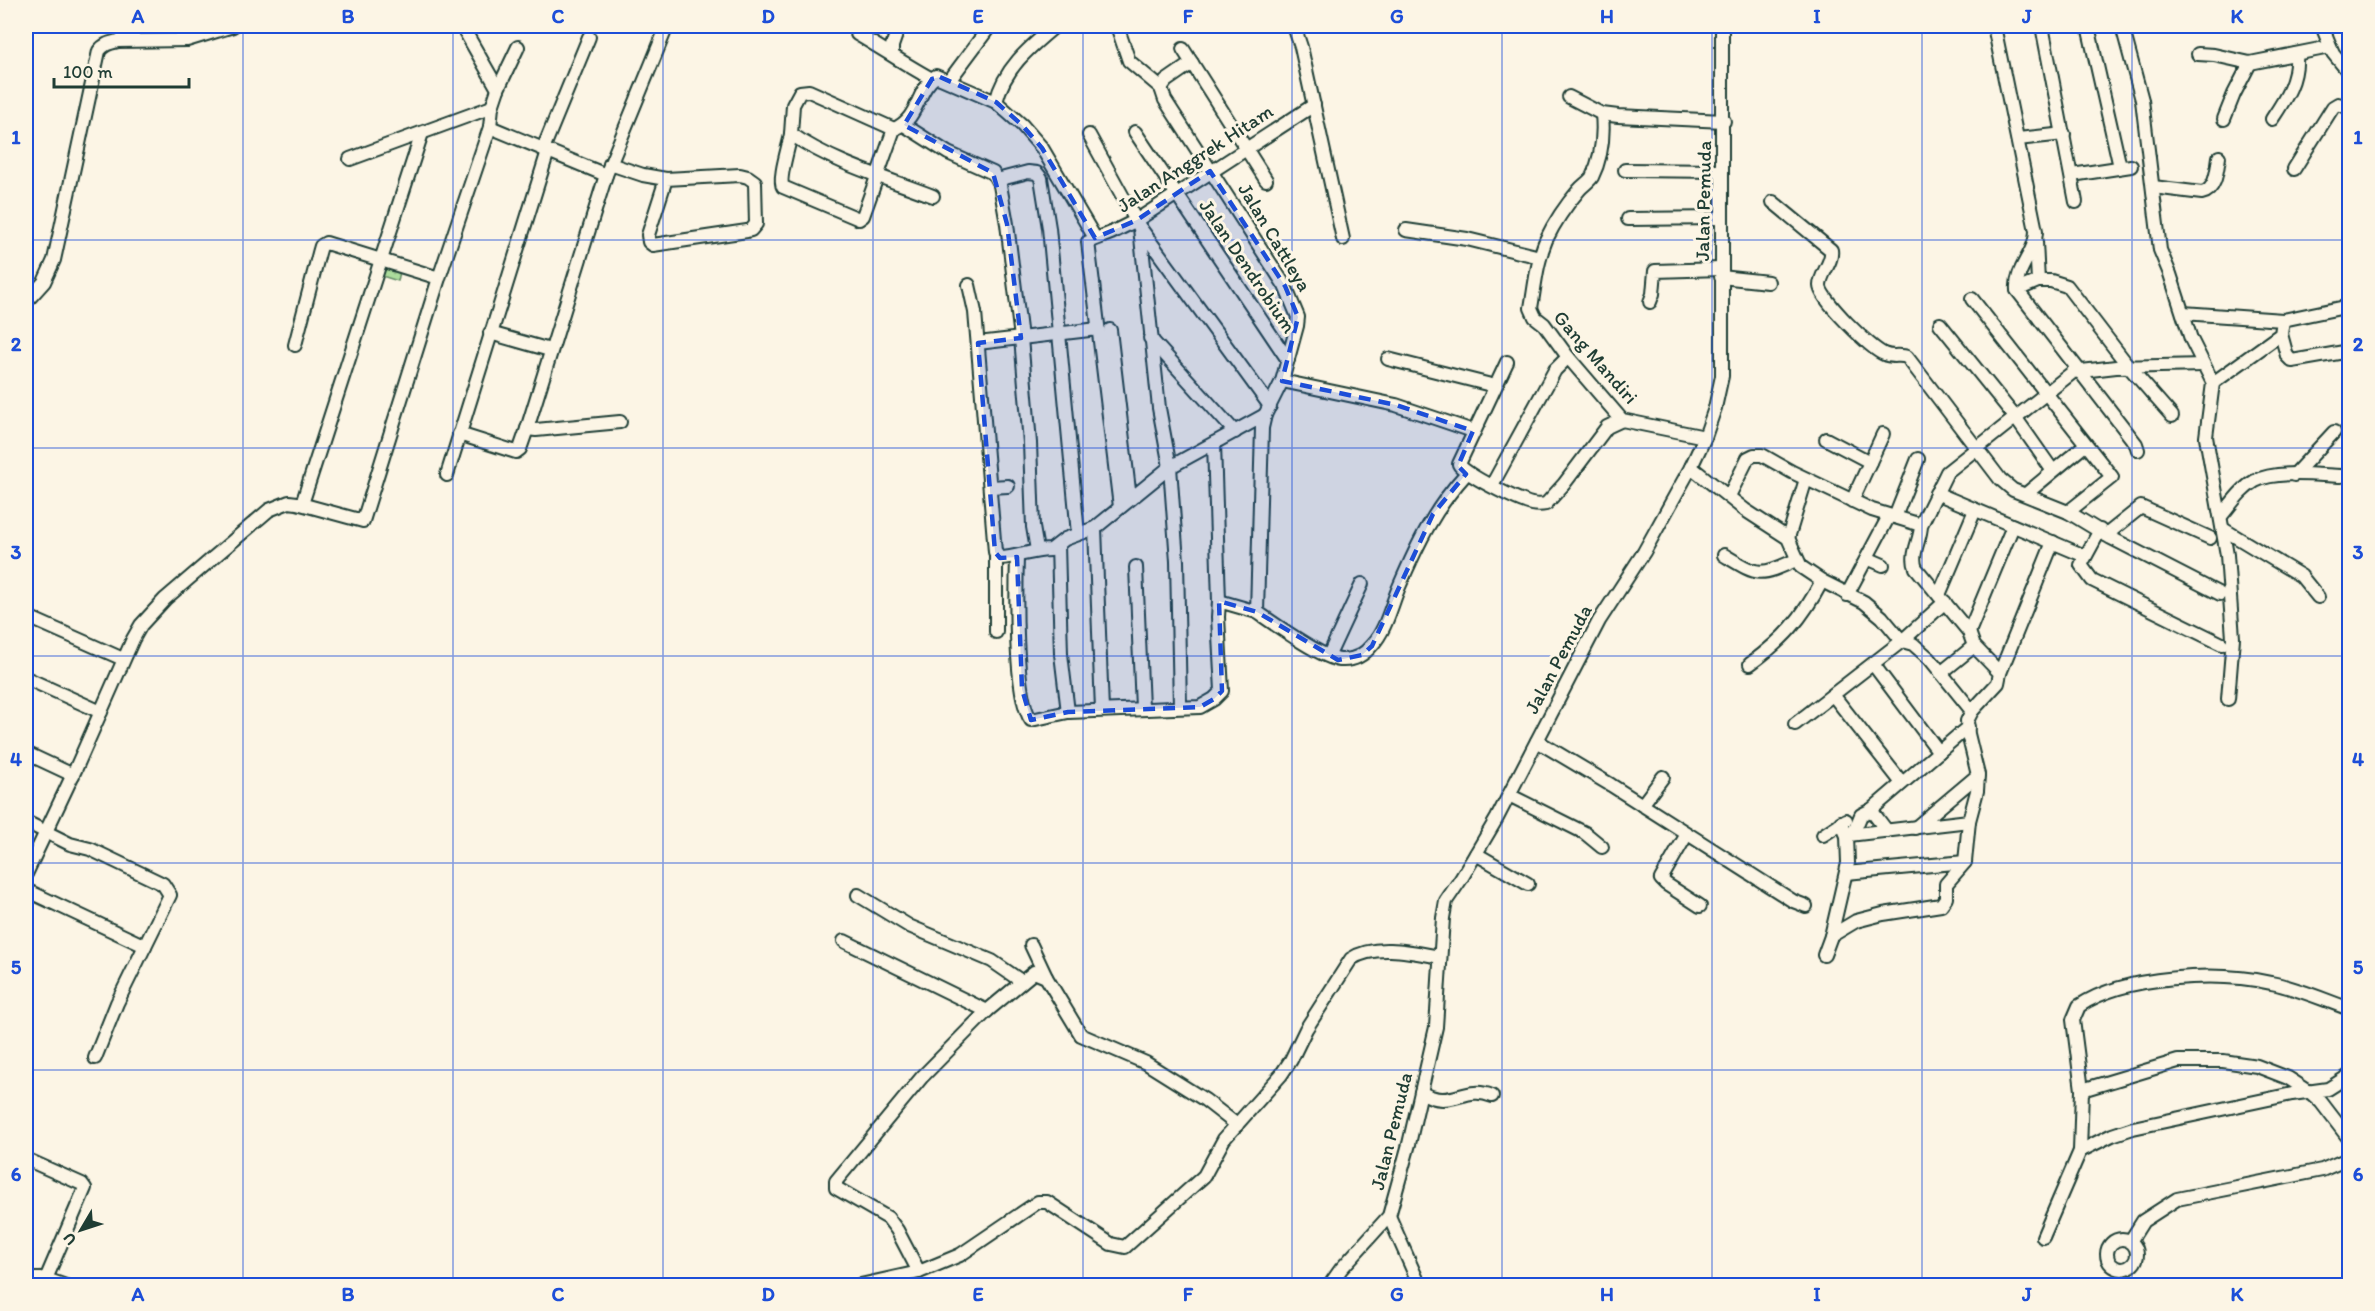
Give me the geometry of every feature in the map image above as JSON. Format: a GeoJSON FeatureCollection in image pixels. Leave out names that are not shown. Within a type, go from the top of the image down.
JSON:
{"type":"FeatureCollection","features":[{"type":"Feature","properties":{"kind":"street"},"geometry":{"type":"LineString","coordinates":[[26,302],[44,282],[54,260],[99,51],[108,43],[118,41],[187,39],[233,26]]}},
{"type":"Feature","properties":{"kind":"street"},"geometry":{"type":"LineString","coordinates":[[462,26],[498,89]]}},
{"type":"Feature","properties":{"kind":"street"},"geometry":{"type":"LineString","coordinates":[[459,434],[516,453],[520,449],[608,169],[667,26]]}},
{"type":"Feature","properties":{"kind":"street"},"geometry":{"type":"LineString","coordinates":[[856,26],[857,34],[892,54],[898,60],[932,79],[940,77],[996,102],[1022,125],[1042,148],[1095,238],[1090,239],[1088,244],[1104,330],[1125,503]]}},
{"type":"Feature","properties":{"kind":"street"},"geometry":{"type":"LineString","coordinates":[[892,54],[892,46],[899,26]]}},
{"type":"Feature","properties":{"kind":"street"},"geometry":{"type":"LineString","coordinates":[[949,81],[990,26]]}},
{"type":"Feature","properties":{"kind":"street"},"geometry":{"type":"LineString","coordinates":[[996,102],[1012,67],[1023,53],[1055,26]]}},
{"type":"Feature","properties":{"kind":"street"},"geometry":{"type":"LineString","coordinates":[[1117,26],[1129,61],[1161,88],[1166,81],[1192,63]]}},
{"type":"Feature","properties":{"kind":"street"},"geometry":{"type":"LineString","coordinates":[[1294,26],[1343,239]]}},
{"type":"Feature","properties":{"kind":"street","name":"Jalan Pemuda"},"geometry":{"type":"LineString","coordinates":[[1329,1286],[1341,1269],[1389,1216],[1436,1027],[1446,901],[1509,795],[1599,621],[1644,552],[1691,467],[1715,408],[1722,376],[1721,218],[1724,122],[1722,26]]}},
{"type":"Feature","properties":{"kind":"street"},"geometry":{"type":"LineString","coordinates":[[1994,26],[2018,139],[2036,241],[2038,281]]}},
{"type":"Feature","properties":{"kind":"street"},"geometry":{"type":"LineString","coordinates":[[2042,26],[2076,201]]}},
{"type":"Feature","properties":{"kind":"street"},"geometry":{"type":"LineString","coordinates":[[2072,175],[2126,167],[2088,26]]}},
{"type":"Feature","properties":{"kind":"street"},"geometry":{"type":"LineString","coordinates":[[2122,26],[2142,100],[2160,250],[2191,339],[2213,383],[2206,437],[2222,515],[2227,555],[2233,638],[2228,699]]}},
{"type":"Feature","properties":{"kind":"street"},"geometry":{"type":"LineString","coordinates":[[2322,26],[2330,47],[2349,74]]}},
{"type":"Feature","properties":{"kind":"street"},"geometry":{"type":"LineString","coordinates":[[447,475],[545,150],[589,37]]}},
{"type":"Feature","properties":{"kind":"street"},"geometry":{"type":"LineString","coordinates":[[26,874],[73,775],[123,658],[141,626],[165,599],[269,510],[289,502],[363,521],[439,278],[460,222],[490,127],[492,107],[518,47]]}},
{"type":"Feature","properties":{"kind":"street"},"geometry":{"type":"LineString","coordinates":[[2198,54],[2250,63],[2330,47]]}},
{"type":"Feature","properties":{"kind":"street"},"geometry":{"type":"LineString","coordinates":[[1183,49],[1266,180]]}},
{"type":"Feature","properties":{"kind":"street"},"geometry":{"type":"LineString","coordinates":[[2272,119],[2292,86],[2297,68],[2296,54]]}},
{"type":"Feature","properties":{"kind":"street"},"geometry":{"type":"LineString","coordinates":[[2224,119],[2250,63]]}},
{"type":"Feature","properties":{"kind":"street"},"geometry":{"type":"LineString","coordinates":[[932,79],[912,115],[899,127],[863,216],[859,219],[783,187],[780,177],[786,163],[793,105],[800,92],[804,90],[899,127],[948,153],[993,173],[997,180],[1007,224],[1021,338],[1030,443],[1032,527],[1037,550]]}},
{"type":"Feature","properties":{"kind":"street","name":"Jalan Cattleya"},"geometry":{"type":"LineString","coordinates":[[1161,88],[1165,100],[1285,286],[1298,317],[1288,360]]}},
{"type":"Feature","properties":{"kind":"street"},"geometry":{"type":"LineString","coordinates":[[1569,97],[1602,114],[1724,122]]}},
{"type":"Feature","properties":{"kind":"street","name":"Jalan Anggrek Hitam"},"geometry":{"type":"LineString","coordinates":[[1095,238],[1139,224],[1210,171],[1314,105]]}},
{"type":"Feature","properties":{"kind":"street"},"geometry":{"type":"LineString","coordinates":[[2294,169],[2322,120],[2333,107],[2338,105],[2349,108]]}},
{"type":"Feature","properties":{"kind":"street"},"geometry":{"type":"LineString","coordinates":[[350,159],[492,107]]}},
{"type":"Feature","properties":{"kind":"street","name":"Gang Mandiri"},"geometry":{"type":"LineString","coordinates":[[1602,114],[1602,142],[1591,179],[1579,190],[1555,223],[1540,257],[1533,313],[1622,420],[1705,437]]}},
{"type":"Feature","properties":{"kind":"street"},"geometry":{"type":"LineString","coordinates":[[490,127],[545,150],[608,169],[643,176],[666,179],[740,175],[748,177],[755,182],[756,224],[747,231],[652,245],[648,234],[666,179]]}},
{"type":"Feature","properties":{"kind":"street","name":"Jalan Dendrobium"},"geometry":{"type":"LineString","coordinates":[[1135,132],[1288,360]]}},
{"type":"Feature","properties":{"kind":"street"},"geometry":{"type":"LineString","coordinates":[[302,504],[422,133]]}},
{"type":"Feature","properties":{"kind":"street"},"geometry":{"type":"LineString","coordinates":[[791,134],[828,155],[933,196]]}},
{"type":"Feature","properties":{"kind":"street"},"geometry":{"type":"LineString","coordinates":[[2018,139],[2064,134]]}},
{"type":"Feature","properties":{"kind":"street"},"geometry":{"type":"LineString","coordinates":[[1089,135],[1139,224],[1268,410]]}},
{"type":"Feature","properties":{"kind":"street"},"geometry":{"type":"LineString","coordinates":[[2153,187],[2208,192],[2212,187],[2219,157]]}},
{"type":"Feature","properties":{"kind":"street"},"geometry":{"type":"LineString","coordinates":[[1625,170],[1722,171]]}},
{"type":"Feature","properties":{"kind":"street"},"geometry":{"type":"LineString","coordinates":[[997,180],[1028,172],[1037,173],[1041,178],[1059,333],[1078,534]]}},
{"type":"Feature","properties":{"kind":"street"},"geometry":{"type":"LineString","coordinates":[[1773,202],[1831,250],[1831,258],[1821,280],[1820,288],[1830,304],[1880,352],[1907,357],[2000,479],[2013,490],[2068,512],[2220,594]]}},
{"type":"Feature","properties":{"kind":"street"},"geometry":{"type":"LineString","coordinates":[[1628,219],[1721,218]]}},
{"type":"Feature","properties":{"kind":"street"},"geometry":{"type":"LineString","coordinates":[[1139,224],[1150,338],[1159,408],[1170,467],[1177,561],[1180,707]]}},
{"type":"Feature","properties":{"kind":"street"},"geometry":{"type":"LineString","coordinates":[[1406,230],[1467,239],[1540,257]]}},
{"type":"Feature","properties":{"kind":"street"},"geometry":{"type":"LineString","coordinates":[[2036,241],[2018,278],[2017,290],[2136,444],[2138,450]]}},
{"type":"Feature","properties":{"kind":"street"},"geometry":{"type":"LineString","coordinates":[[295,345],[321,246],[326,243],[336,244],[439,278]]}},
{"type":"Feature","properties":{"kind":"street"},"geometry":{"type":"LineString","coordinates":[[1650,302],[1655,271],[1721,273],[1768,282]]}},
{"type":"Feature","properties":{"kind":"street"},"geometry":{"type":"LineString","coordinates":[[2017,290],[2038,281],[2051,281],[2067,286],[2129,367],[2172,416]]}},
{"type":"Feature","properties":{"kind":"street"},"geometry":{"type":"LineString","coordinates":[[969,285],[975,312],[996,554],[996,632]]}},
{"type":"Feature","properties":{"kind":"street"},"geometry":{"type":"LineString","coordinates":[[1972,299],[2112,477],[2068,512]]}},
{"type":"Feature","properties":{"kind":"street"},"geometry":{"type":"LineString","coordinates":[[2183,313],[2283,320],[2349,306]]}},
{"type":"Feature","properties":{"kind":"street"},"geometry":{"type":"LineString","coordinates":[[2283,320],[2281,334],[2287,356],[2292,361],[2349,351]]}},
{"type":"Feature","properties":{"kind":"street"},"geometry":{"type":"LineString","coordinates":[[1940,324],[2015,417],[2053,471]]}},
{"type":"Feature","properties":{"kind":"street"},"geometry":{"type":"LineString","coordinates":[[978,343],[1104,330]]}},
{"type":"Feature","properties":{"kind":"street"},"geometry":{"type":"LineString","coordinates":[[490,333],[550,350]]}},
{"type":"Feature","properties":{"kind":"street"},"geometry":{"type":"LineString","coordinates":[[2213,383],[2281,334]]}},
{"type":"Feature","properties":{"kind":"street"},"geometry":{"type":"LineString","coordinates":[[1150,338],[1234,432]]}},
{"type":"Feature","properties":{"kind":"street"},"geometry":{"type":"LineString","coordinates":[[1492,485],[1555,370],[1568,357]]}},
{"type":"Feature","properties":{"kind":"street"},"geometry":{"type":"LineString","coordinates":[[1388,358],[1495,386]]}},
{"type":"Feature","properties":{"kind":"street"},"geometry":{"type":"LineString","coordinates":[[1257,612],[1262,428],[1282,381],[1288,360]]}},
{"type":"Feature","properties":{"kind":"street"},"geometry":{"type":"LineString","coordinates":[[1507,362],[1459,464],[1466,474],[1531,504],[1546,504],[1607,427],[1622,420]]}},
{"type":"Feature","properties":{"kind":"street"},"geometry":{"type":"LineString","coordinates":[[2000,673],[1974,646],[1969,632],[1914,562],[1914,555],[1921,536],[1921,525],[1947,472],[2073,372],[2129,367],[2204,365]]}},
{"type":"Feature","properties":{"kind":"street"},"geometry":{"type":"LineString","coordinates":[[1282,381],[1396,405],[1473,431]]}},
{"type":"Feature","properties":{"kind":"street"},"geometry":{"type":"LineString","coordinates":[[996,554],[1000,558],[1017,557],[1037,550],[1051,550],[1065,539],[1095,528],[1170,467],[1234,432],[1268,410]]}},
{"type":"Feature","properties":{"kind":"street"},"geometry":{"type":"LineString","coordinates":[[527,429],[620,422]]}},
{"type":"Feature","properties":{"kind":"street"},"geometry":{"type":"LineString","coordinates":[[2294,475],[2334,432]]}},
{"type":"Feature","properties":{"kind":"street"},"geometry":{"type":"LineString","coordinates":[[1852,501],[1883,434]]}},
{"type":"Feature","properties":{"kind":"street"},"geometry":{"type":"LineString","coordinates":[[1826,439],[1870,462]]}},
{"type":"Feature","properties":{"kind":"street"},"geometry":{"type":"LineString","coordinates":[[1017,557],[1016,612],[1024,709],[1031,720],[1068,711],[1200,707],[1214,699],[1222,691],[1218,617],[1215,443]]}},
{"type":"Feature","properties":{"kind":"street"},"geometry":{"type":"LineString","coordinates":[[2026,494],[2085,445]]}},
{"type":"Feature","properties":{"kind":"street"},"geometry":{"type":"LineString","coordinates":[[1729,496],[1748,458],[1754,454],[1762,454],[1852,501],[1921,525]]}},
{"type":"Feature","properties":{"kind":"street"},"geometry":{"type":"LineString","coordinates":[[1847,595],[1892,516],[1918,459]]}},
{"type":"Feature","properties":{"kind":"street"},"geometry":{"type":"LineString","coordinates":[[1691,467],[1788,538],[1801,567],[1873,609],[1902,641],[1913,644],[1930,659],[1972,711]]}},
{"type":"Feature","properties":{"kind":"street"},"geometry":{"type":"LineString","coordinates":[[1219,601],[1257,612],[1295,638],[1338,660],[1362,655],[1381,633],[1409,564],[1433,514],[1466,474]]}},
{"type":"Feature","properties":{"kind":"street"},"geometry":{"type":"LineString","coordinates":[[2222,515],[2243,490],[2257,480],[2294,475],[2340,476]]}},
{"type":"Feature","properties":{"kind":"street"},"geometry":{"type":"LineString","coordinates":[[1788,538],[1806,479]]}},
{"type":"Feature","properties":{"kind":"street"},"geometry":{"type":"LineString","coordinates":[[990,487],[1008,486]]}},
{"type":"Feature","properties":{"kind":"street"},"geometry":{"type":"LineString","coordinates":[[1936,493],[2085,556]]}},
{"type":"Feature","properties":{"kind":"street"},"geometry":{"type":"LineString","coordinates":[[2210,538],[2141,507],[2103,532],[2081,565],[2092,580],[2223,644]]}},
{"type":"Feature","properties":{"kind":"street"},"geometry":{"type":"LineString","coordinates":[[1795,724],[1902,641],[1942,599],[1975,510]]}},
{"type":"Feature","properties":{"kind":"street"},"geometry":{"type":"LineString","coordinates":[[1969,632],[2013,526]]}},
{"type":"Feature","properties":{"kind":"street"},"geometry":{"type":"LineString","coordinates":[[1095,528],[1102,710]]}},
{"type":"Feature","properties":{"kind":"street"},"geometry":{"type":"LineString","coordinates":[[2223,530],[2301,576],[2318,597]]}},
{"type":"Feature","properties":{"kind":"street"},"geometry":{"type":"LineString","coordinates":[[1946,884],[1965,862],[1969,821],[1978,775],[1968,721],[1972,711],[1998,683],[2053,542]]}},
{"type":"Feature","properties":{"kind":"street"},"geometry":{"type":"LineString","coordinates":[[1058,545],[1061,654],[1068,711]]}},
{"type":"Feature","properties":{"kind":"street"},"geometry":{"type":"LineString","coordinates":[[1724,555],[1762,574],[1796,560]]}},
{"type":"Feature","properties":{"kind":"street"},"geometry":{"type":"LineString","coordinates":[[1867,558],[1883,565]]}},
{"type":"Feature","properties":{"kind":"street"},"geometry":{"type":"LineString","coordinates":[[1136,567],[1142,708]]}},
{"type":"Feature","properties":{"kind":"street"},"geometry":{"type":"LineString","coordinates":[[1750,664],[1779,643],[1808,609],[1822,581]]}},
{"type":"Feature","properties":{"kind":"street"},"geometry":{"type":"LineString","coordinates":[[1329,655],[1362,584]]}},
{"type":"Feature","properties":{"kind":"street"},"geometry":{"type":"LineString","coordinates":[[26,616],[123,658]]}},
{"type":"Feature","properties":{"kind":"street"},"geometry":{"type":"LineString","coordinates":[[1941,673],[1974,646]]}},
{"type":"Feature","properties":{"kind":"street"},"geometry":{"type":"LineString","coordinates":[[1874,664],[1939,752]]}},
{"type":"Feature","properties":{"kind":"street"},"geometry":{"type":"LineString","coordinates":[[26,678],[101,712]]}},
{"type":"Feature","properties":{"kind":"street"},"geometry":{"type":"LineString","coordinates":[[1833,695],[1902,783]]}},
{"type":"Feature","properties":{"kind":"street"},"geometry":{"type":"LineString","coordinates":[[1824,955],[1836,918],[1846,873],[1850,835],[1866,813],[1968,727]]}},
{"type":"Feature","properties":{"kind":"street"},"geometry":{"type":"LineString","coordinates":[[1537,741],[1793,901],[1806,906]]}},
{"type":"Feature","properties":{"kind":"street"},"geometry":{"type":"LineString","coordinates":[[26,753],[73,775]]}},
{"type":"Feature","properties":{"kind":"street"},"geometry":{"type":"LineString","coordinates":[[1914,829],[1978,775]]}},
{"type":"Feature","properties":{"kind":"street"},"geometry":{"type":"LineString","coordinates":[[1642,805],[1663,777]]}},
{"type":"Feature","properties":{"kind":"street"},"geometry":{"type":"LineString","coordinates":[[1509,795],[1585,833],[1602,847]]}},
{"type":"Feature","properties":{"kind":"street"},"geometry":{"type":"LineString","coordinates":[[1823,835],[1841,822],[1866,813]]}},
{"type":"Feature","properties":{"kind":"street"},"geometry":{"type":"LineString","coordinates":[[1866,813],[1887,831]]}},
{"type":"Feature","properties":{"kind":"street"},"geometry":{"type":"LineString","coordinates":[[1850,835],[1969,821]]}},
{"type":"Feature","properties":{"kind":"street"},"geometry":{"type":"LineString","coordinates":[[26,822],[70,844],[90,849],[163,885],[168,890],[169,900],[117,1003],[95,1058]]}},
{"type":"Feature","properties":{"kind":"street"},"geometry":{"type":"LineString","coordinates":[[1841,822],[1850,835]]}},
{"type":"Feature","properties":{"kind":"street"},"geometry":{"type":"LineString","coordinates":[[1687,834],[1661,879],[1700,906]]}},
{"type":"Feature","properties":{"kind":"street"},"geometry":{"type":"LineString","coordinates":[[1476,854],[1528,884]]}},
{"type":"Feature","properties":{"kind":"street"},"geometry":{"type":"LineString","coordinates":[[1846,873],[1965,862]]}},
{"type":"Feature","properties":{"kind":"street"},"geometry":{"type":"LineString","coordinates":[[1831,936],[1856,921],[1883,914],[1936,908],[1941,905],[1946,898],[1942,865]]}},
{"type":"Feature","properties":{"kind":"street"},"geometry":{"type":"LineString","coordinates":[[26,890],[145,946]]}},
{"type":"Feature","properties":{"kind":"street"},"geometry":{"type":"LineString","coordinates":[[858,895],[909,926],[992,961],[1021,981]]}},
{"type":"Feature","properties":{"kind":"street"},"geometry":{"type":"LineString","coordinates":[[1836,918],[1856,921]]}},
{"type":"Feature","properties":{"kind":"street"},"geometry":{"type":"LineString","coordinates":[[844,941],[987,1011]]}},
{"type":"Feature","properties":{"kind":"street"},"geometry":{"type":"LineString","coordinates":[[1031,945],[1046,977],[1081,1035],[1146,1063],[1205,1100],[1237,1125]]}},
{"type":"Feature","properties":{"kind":"street"},"geometry":{"type":"LineString","coordinates":[[856,1286],[919,1272],[960,1255],[1038,1203],[1047,1202],[1112,1244],[1125,1246],[1199,1182],[1224,1139],[1281,1075],[1306,1029],[1351,959],[1360,952],[1372,950],[1440,957]]}},
{"type":"Feature","properties":{"kind":"street"},"geometry":{"type":"LineString","coordinates":[[919,1272],[897,1230],[888,1218],[836,1188],[836,1181],[922,1077],[987,1011],[1034,972],[1046,977]]}},
{"type":"Feature","properties":{"kind":"street"},"geometry":{"type":"LineString","coordinates":[[2043,1237],[2080,1151],[2082,1090],[2073,1020],[2075,1012],[2086,1001],[2134,985],[2208,975],[2271,983],[2349,1009]]}},
{"type":"Feature","properties":{"kind":"street"},"geometry":{"type":"LineString","coordinates":[[2082,1090],[2178,1061],[2223,1061],[2257,1066],[2288,1078],[2311,1093],[2321,1102],[2349,1140]]}},
{"type":"Feature","properties":{"kind":"street"},"geometry":{"type":"LineString","coordinates":[[2080,1151],[2112,1135],[2133,1128],[2292,1094],[2328,1089],[2349,1075]]}},
{"type":"Feature","properties":{"kind":"street"},"geometry":{"type":"LineString","coordinates":[[1421,1092],[1441,1101],[1475,1092],[1492,1096]]}},
{"type":"Feature","properties":{"kind":"street"},"geometry":{"type":"LineString","coordinates":[[2130,1240],[2143,1221],[2178,1199],[2322,1170],[2349,1158]]}},
{"type":"Feature","properties":{"kind":"street"},"geometry":{"type":"LineString","coordinates":[[27,1163],[82,1184],[85,1188],[46,1279]]}},
{"type":"Feature","properties":{"kind":"street"},"geometry":{"type":"LineString","coordinates":[[1389,1216],[1419,1286]]}},
{"type":"Feature","properties":{"kind":"street"},"geometry":{"type":"LineString","coordinates":[[26,1279],[46,1279],[66,1286]]}},
{"type":"Feature","properties":{"kind":"highlighted area"},"geometry":{"type":"Polygon","coordinates":[[[940,77],[996,102],[1022,125],[1042,148],[1095,238],[1137,220],[1210,171],[1285,286],[1298,317],[1282,381],[1396,405],[1473,431],[1458,466],[1466,474],[1433,514],[1372,646],[1362,655],[1338,660],[1257,612],[1219,601],[1222,691],[1214,699],[1200,707],[1068,712],[1031,720],[1022,689],[1017,557],[1000,558],[995,552],[978,343],[1021,338],[1007,224],[993,173],[904,125],[932,79],[940,77]]]}},
{"type":"Feature","properties":{"kind":"green space"},"geometry":{"type":"Polygon","coordinates":[[[386,262],[401,267],[398,281],[382,276],[386,262]]]}}]}
